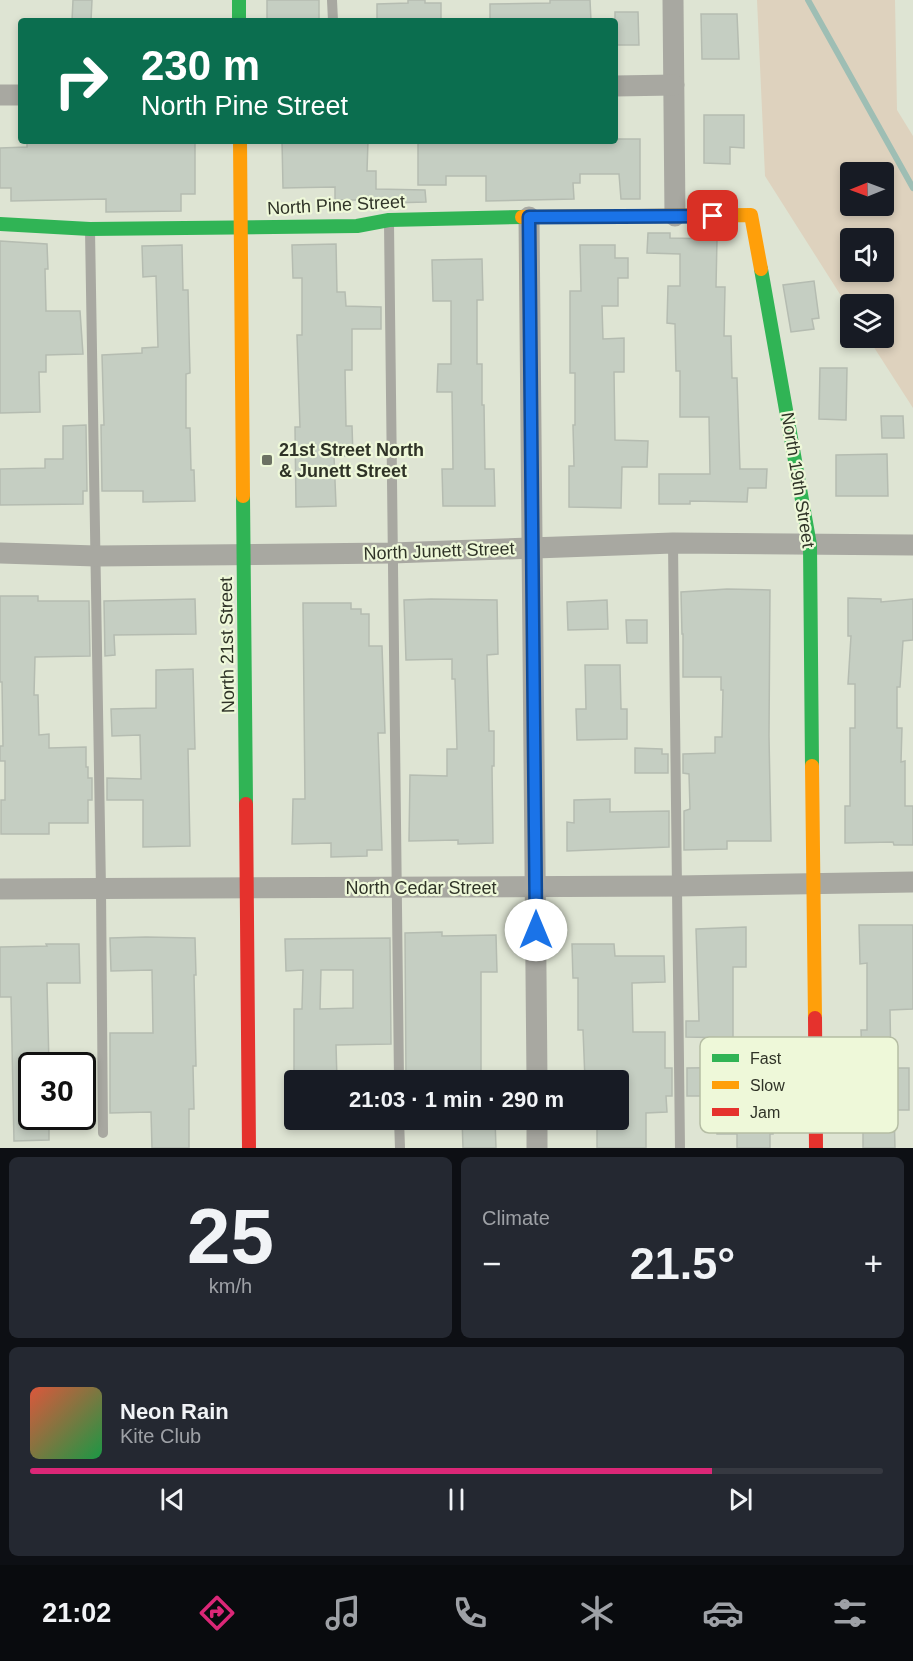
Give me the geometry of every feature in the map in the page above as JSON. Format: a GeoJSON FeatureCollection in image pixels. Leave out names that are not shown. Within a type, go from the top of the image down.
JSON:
{"type":"FeatureCollection","features":[{"type":"Feature","properties":{"kind":"street"},"geometry":{"type":"LineString","coordinates":[[239,0],[239,18]]}},
{"type":"Feature","properties":{"kind":"street"},"geometry":{"type":"LineString","coordinates":[[673,0],[675,216]]}},
{"type":"Feature","properties":{"kind":"street"},"geometry":{"type":"LineString","coordinates":[[618,86],[674,85]]}},
{"type":"Feature","properties":{"kind":"street"},"geometry":{"type":"LineString","coordinates":[[0,95],[18,95]]}},
{"type":"Feature","properties":{"kind":"street","name":"North 21st Street"},"geometry":{"type":"LineString","coordinates":[[240,144],[249,1148]]}},
{"type":"Feature","properties":{"kind":"street","name":"North 19th Street"},"geometry":{"type":"LineString","coordinates":[[675,216],[751,215],[810,544],[815,1037]]}},
{"type":"Feature","properties":{"kind":"street","name":"North Pine Street"},"geometry":{"type":"LineString","coordinates":[[0,224],[90,229],[357,226],[389,220],[675,216]]}},
{"type":"Feature","properties":{"kind":"street"},"geometry":{"type":"LineString","coordinates":[[529,217],[537,1070]]}},
{"type":"Feature","properties":{"kind":"street","name":"North Junett Street"},"geometry":{"type":"LineString","coordinates":[[0,553],[96,556],[392,553],[673,543],[913,545]]}},
{"type":"Feature","properties":{"kind":"street","name":"North Cedar Street"},"geometry":{"type":"LineString","coordinates":[[0,889],[535,888],[913,882]]}},
{"type":"Feature","properties":{"kind":"street"},"geometry":{"type":"LineString","coordinates":[[537,1130],[537,1148]]}},
{"type":"Feature","properties":{"kind":"street","name":"North 19th Street"},"geometry":{"type":"LineString","coordinates":[[816,1133],[816,1148]]}},
{"type":"Feature","properties":{"kind":"lane"},"geometry":{"type":"LineString","coordinates":[[332,0],[333,18]]}},
{"type":"Feature","properties":{"kind":"lane"},"geometry":{"type":"LineString","coordinates":[[389,220],[399,1070]]}},
{"type":"Feature","properties":{"kind":"lane"},"geometry":{"type":"LineString","coordinates":[[90,229],[103,1132]]}},
{"type":"Feature","properties":{"kind":"lane"},"geometry":{"type":"LineString","coordinates":[[673,543],[680,1148]]}},
{"type":"Feature","properties":{"kind":"lane"},"geometry":{"type":"LineString","coordinates":[[399,1130],[400,1148]]}},
{"type":"Feature","properties":{"kind":"shaded area"},"geometry":{"type":"Polygon","coordinates":[[[757,0],[895,0],[897,110],[913,136],[913,408],[874,348],[894,348],[894,294],[840,294],[765,176],[757,0]]]}},
{"type":"Feature","properties":{"kind":"building"},"geometry":{"type":"Polygon","coordinates":[[[73,0],[92,0],[91,18],[72,18],[73,0]]]}},
{"type":"Feature","properties":{"kind":"building"},"geometry":{"type":"Polygon","coordinates":[[[267,0],[319,0],[319,18],[267,18],[267,0]]]}},
{"type":"Feature","properties":{"kind":"building"},"geometry":{"type":"Polygon","coordinates":[[[408,0],[425,0],[425,3],[441,3],[441,18],[377,18],[377,4],[408,3],[408,0]]]}},
{"type":"Feature","properties":{"kind":"building"},"geometry":{"type":"Polygon","coordinates":[[[550,0],[590,0],[591,18],[490,18],[490,4],[550,3],[550,0]]]}},
{"type":"Feature","properties":{"kind":"building"},"geometry":{"type":"Polygon","coordinates":[[[615,12],[638,12],[639,45],[618,45],[618,18],[615,18],[615,12]]]}},
{"type":"Feature","properties":{"kind":"building"},"geometry":{"type":"Polygon","coordinates":[[[701,14],[737,14],[739,59],[702,59],[701,14]]]}},
{"type":"Feature","properties":{"kind":"building"},"geometry":{"type":"Polygon","coordinates":[[[704,115],[744,115],[744,148],[730,147],[730,164],[704,163],[704,115]]]}},
{"type":"Feature","properties":{"kind":"building"},"geometry":{"type":"Polygon","coordinates":[[[618,139],[640,139],[640,199],[621,199],[619,174],[580,174],[580,183],[573,183],[574,199],[486,201],[486,176],[446,176],[446,185],[418,185],[418,144],[618,144],[618,139]]]}},
{"type":"Feature","properties":{"kind":"building"},"geometry":{"type":"Polygon","coordinates":[[[27,144],[195,144],[195,194],[181,194],[181,211],[106,212],[106,199],[11,201],[11,188],[0,188],[0,148],[27,147],[27,144]]]}},
{"type":"Feature","properties":{"kind":"building"},"geometry":{"type":"Polygon","coordinates":[[[282,144],[368,144],[367,171],[376,171],[376,189],[425,190],[426,202],[372,206],[372,200],[335,200],[335,187],[283,188],[282,144]]]}},
{"type":"Feature","properties":{"kind":"building"},"geometry":{"type":"Polygon","coordinates":[[[648,233],[670,233],[670,238],[717,239],[716,287],[725,287],[724,336],[731,336],[732,378],[737,378],[740,469],[767,469],[766,488],[748,488],[747,502],[690,501],[690,504],[659,504],[659,474],[710,474],[709,417],[680,417],[680,371],[676,371],[675,324],[667,323],[668,286],[680,286],[680,254],[647,253],[648,233]]]}},
{"type":"Feature","properties":{"kind":"building"},"geometry":{"type":"Polygon","coordinates":[[[0,241],[47,244],[46,311],[80,311],[83,354],[46,355],[46,372],[39,372],[40,412],[0,413],[0,241]]]}},
{"type":"Feature","properties":{"kind":"building"},"geometry":{"type":"Polygon","coordinates":[[[336,244],[337,292],[345,292],[346,306],[381,307],[381,329],[352,329],[352,370],[345,370],[346,426],[352,426],[353,456],[334,456],[336,506],[296,507],[295,427],[300,427],[297,335],[302,335],[302,278],[293,278],[292,245],[336,244]]]}},
{"type":"Feature","properties":{"kind":"building"},"geometry":{"type":"Polygon","coordinates":[[[182,245],[183,290],[188,290],[190,373],[186,374],[186,428],[190,428],[191,470],[194,470],[195,501],[143,502],[143,491],[102,491],[101,425],[104,425],[102,355],[142,353],[142,348],[158,347],[156,276],[143,277],[142,246],[182,245]]]}},
{"type":"Feature","properties":{"kind":"building"},"geometry":{"type":"Polygon","coordinates":[[[580,245],[615,245],[615,258],[628,258],[628,278],[618,278],[618,306],[602,306],[603,339],[624,338],[624,372],[614,372],[615,440],[648,441],[647,467],[622,467],[621,508],[569,507],[569,466],[574,466],[573,425],[575,425],[575,373],[570,373],[570,291],[581,291],[580,245]]]}},
{"type":"Feature","properties":{"kind":"building"},"geometry":{"type":"Polygon","coordinates":[[[482,259],[483,300],[477,300],[477,364],[482,364],[485,469],[494,469],[495,506],[443,506],[442,469],[453,469],[452,392],[437,392],[438,364],[451,364],[451,301],[433,301],[432,260],[482,259]]]}},
{"type":"Feature","properties":{"kind":"building"},"geometry":{"type":"Polygon","coordinates":[[[814,281],[819,318],[812,319],[814,329],[791,332],[783,285],[814,281]]]}},
{"type":"Feature","properties":{"kind":"building"},"geometry":{"type":"Polygon","coordinates":[[[820,368],[847,368],[846,420],[819,419],[820,368]]]}},
{"type":"Feature","properties":{"kind":"building"},"geometry":{"type":"Polygon","coordinates":[[[881,416],[903,416],[904,438],[882,438],[881,416]]]}},
{"type":"Feature","properties":{"kind":"building"},"geometry":{"type":"Polygon","coordinates":[[[86,425],[87,491],[83,491],[83,504],[0,505],[0,469],[45,468],[45,459],[63,459],[63,426],[86,425]]]}},
{"type":"Feature","properties":{"kind":"building"},"geometry":{"type":"Polygon","coordinates":[[[887,454],[888,496],[836,496],[836,455],[887,454]]]}},
{"type":"Feature","properties":{"kind":"building"},"geometry":{"type":"Polygon","coordinates":[[[727,589],[770,590],[771,841],[727,841],[727,849],[684,850],[684,811],[690,809],[689,774],[683,773],[683,754],[715,753],[715,737],[722,737],[723,690],[721,690],[721,677],[683,677],[681,592],[727,589]]]}},
{"type":"Feature","properties":{"kind":"building"},"geometry":{"type":"Polygon","coordinates":[[[0,596],[38,596],[38,601],[89,601],[90,656],[35,657],[34,695],[38,695],[39,735],[49,734],[49,748],[86,747],[88,778],[92,778],[92,800],[88,800],[88,823],[49,823],[49,834],[1,834],[1,800],[5,800],[5,761],[0,761],[0,746],[3,746],[0,596]]]}},
{"type":"Feature","properties":{"kind":"building"},"geometry":{"type":"Polygon","coordinates":[[[848,598],[881,599],[881,602],[913,599],[913,640],[903,641],[900,687],[897,687],[897,728],[902,728],[901,762],[905,761],[905,806],[913,806],[913,845],[894,845],[893,842],[845,843],[845,806],[850,806],[850,728],[855,728],[855,684],[848,684],[851,636],[848,636],[848,598]]]}},
{"type":"Feature","properties":{"kind":"building"},"geometry":{"type":"Polygon","coordinates":[[[195,599],[196,634],[114,635],[115,655],[105,656],[104,601],[195,599]]]}},
{"type":"Feature","properties":{"kind":"building"},"geometry":{"type":"Polygon","coordinates":[[[404,600],[497,600],[498,654],[487,655],[489,731],[494,731],[493,843],[458,844],[458,840],[409,841],[410,775],[447,776],[447,749],[457,749],[455,679],[452,679],[452,659],[406,660],[404,600]]]}},
{"type":"Feature","properties":{"kind":"building"},"geometry":{"type":"Polygon","coordinates":[[[607,600],[608,629],[568,630],[567,602],[607,600]]]}},
{"type":"Feature","properties":{"kind":"building"},"geometry":{"type":"Polygon","coordinates":[[[303,603],[351,603],[351,609],[361,609],[361,614],[369,614],[369,646],[382,646],[385,733],[378,733],[382,850],[367,850],[367,856],[331,857],[331,843],[292,844],[293,799],[305,799],[303,603]]]}},
{"type":"Feature","properties":{"kind":"building"},"geometry":{"type":"Polygon","coordinates":[[[626,620],[647,620],[647,643],[627,643],[626,620]]]}},
{"type":"Feature","properties":{"kind":"building"},"geometry":{"type":"Polygon","coordinates":[[[585,665],[620,665],[621,709],[627,709],[627,739],[577,740],[576,709],[586,709],[585,665]]]}},
{"type":"Feature","properties":{"kind":"building"},"geometry":{"type":"Polygon","coordinates":[[[193,669],[195,749],[188,749],[190,846],[143,847],[143,800],[107,800],[107,778],[141,779],[140,735],[112,736],[111,709],[156,708],[156,670],[193,669]]]}},
{"type":"Feature","properties":{"kind":"building"},"geometry":{"type":"Polygon","coordinates":[[[635,748],[662,749],[662,754],[668,754],[668,773],[635,773],[635,748]]]}},
{"type":"Feature","properties":{"kind":"building"},"geometry":{"type":"Polygon","coordinates":[[[610,799],[610,812],[669,811],[669,847],[567,851],[567,822],[574,823],[574,800],[610,799]]]}},
{"type":"Feature","properties":{"kind":"building"},"geometry":{"type":"Polygon","coordinates":[[[859,925],[913,925],[913,1009],[890,1010],[890,1037],[861,1037],[861,1030],[867,1030],[867,963],[860,964],[859,925]]]}},
{"type":"Feature","properties":{"kind":"building"},"geometry":{"type":"Polygon","coordinates":[[[746,927],[746,967],[733,967],[733,1037],[686,1037],[686,1021],[699,1021],[696,929],[746,927]]]}},
{"type":"Feature","properties":{"kind":"building"},"geometry":{"type":"Polygon","coordinates":[[[442,932],[442,936],[496,935],[497,972],[481,972],[481,1070],[406,1070],[405,933],[442,932]]]}},
{"type":"Feature","properties":{"kind":"building"},"geometry":{"type":"Polygon","coordinates":[[[110,938],[195,938],[196,1066],[193,1066],[194,1109],[189,1109],[189,1148],[152,1148],[151,1112],[110,1113],[110,1033],[153,1033],[152,970],[111,971],[110,938]]]}},
{"type":"Feature","properties":{"kind":"building"},"geometry":{"type":"Polygon","coordinates":[[[390,938],[391,1044],[336,1045],[337,1070],[294,1070],[294,1009],[302,1009],[303,970],[286,971],[285,939],[390,938]],[[321,970],[320,1009],[353,1008],[353,970],[321,970]]]}},
{"type":"Feature","properties":{"kind":"building"},"geometry":{"type":"Polygon","coordinates":[[[46,944],[79,944],[80,983],[47,983],[49,1052],[18,1052],[18,1130],[49,1130],[49,1140],[14,1141],[11,997],[0,997],[0,947],[47,946],[46,944]]]}},
{"type":"Feature","properties":{"kind":"building"},"geometry":{"type":"Polygon","coordinates":[[[572,944],[614,944],[615,956],[664,956],[665,982],[632,983],[633,1032],[665,1032],[665,1068],[672,1068],[672,1096],[666,1096],[667,1112],[646,1113],[646,1148],[597,1148],[597,1130],[629,1130],[629,1070],[585,1070],[583,1030],[578,1030],[578,978],[573,978],[572,944]]]}},
{"type":"Feature","properties":{"kind":"building"},"geometry":{"type":"Polygon","coordinates":[[[687,1068],[700,1068],[700,1096],[687,1096],[687,1068]]]}},
{"type":"Feature","properties":{"kind":"building"},"geometry":{"type":"Polygon","coordinates":[[[898,1068],[909,1068],[909,1110],[898,1110],[898,1068]]]}},
{"type":"Feature","properties":{"kind":"building"},"geometry":{"type":"Polygon","coordinates":[[[462,1130],[495,1130],[496,1148],[463,1148],[462,1130]]]}},
{"type":"Feature","properties":{"kind":"building"},"geometry":{"type":"Polygon","coordinates":[[[773,1133],[770,1134],[770,1148],[737,1148],[737,1134],[717,1134],[773,1133]]]}},
{"type":"Feature","properties":{"kind":"building"},"geometry":{"type":"Polygon","coordinates":[[[863,1133],[895,1133],[895,1148],[863,1148],[863,1133]]]}},
{"type":"Feature","properties":{"kind":"waterway"},"geometry":{"type":"LineString","coordinates":[[808,0],[913,188]]}},
{"type":"Feature","properties":{"kind":"traffic: fast"},"geometry":{"type":"LineString","coordinates":[[239,0],[239,18]]}},
{"type":"Feature","properties":{"kind":"traffic: fast"},"geometry":{"type":"LineString","coordinates":[[0,224],[90,229],[357,226],[389,220],[522,217]]}},
{"type":"Feature","properties":{"kind":"traffic: fast"},"geometry":{"type":"LineString","coordinates":[[761,269],[810,545],[812,766]]}},
{"type":"Feature","properties":{"kind":"traffic: fast"},"geometry":{"type":"LineString","coordinates":[[243,496],[246,804]]}},
{"type":"Feature","properties":{"kind":"traffic: slow"},"geometry":{"type":"LineString","coordinates":[[240,144],[243,496]]}},
{"type":"Feature","properties":{"kind":"traffic: slow"},"geometry":{"type":"LineString","coordinates":[[522,217],[751,215],[761,269]]}},
{"type":"Feature","properties":{"kind":"traffic: slow"},"geometry":{"type":"LineString","coordinates":[[812,766],[815,1018]]}},
{"type":"Feature","properties":{"kind":"traffic: jam"},"geometry":{"type":"LineString","coordinates":[[246,804],[249,1148]]}},
{"type":"Feature","properties":{"kind":"traffic: jam"},"geometry":{"type":"LineString","coordinates":[[815,1018],[815,1037]]}},
{"type":"Feature","properties":{"kind":"traffic: jam"},"geometry":{"type":"LineString","coordinates":[[816,1133],[816,1148]]}},
{"type":"Feature","properties":{"kind":"place","name":"21st Street North & Junett Street"},"geometry":{"type":"Point","coordinates":[267,460]}},
{"type":"Feature","properties":{"kind":"route"},"geometry":{"type":"LineString","coordinates":[[536,930],[529,217],[713,216]]}}]}
